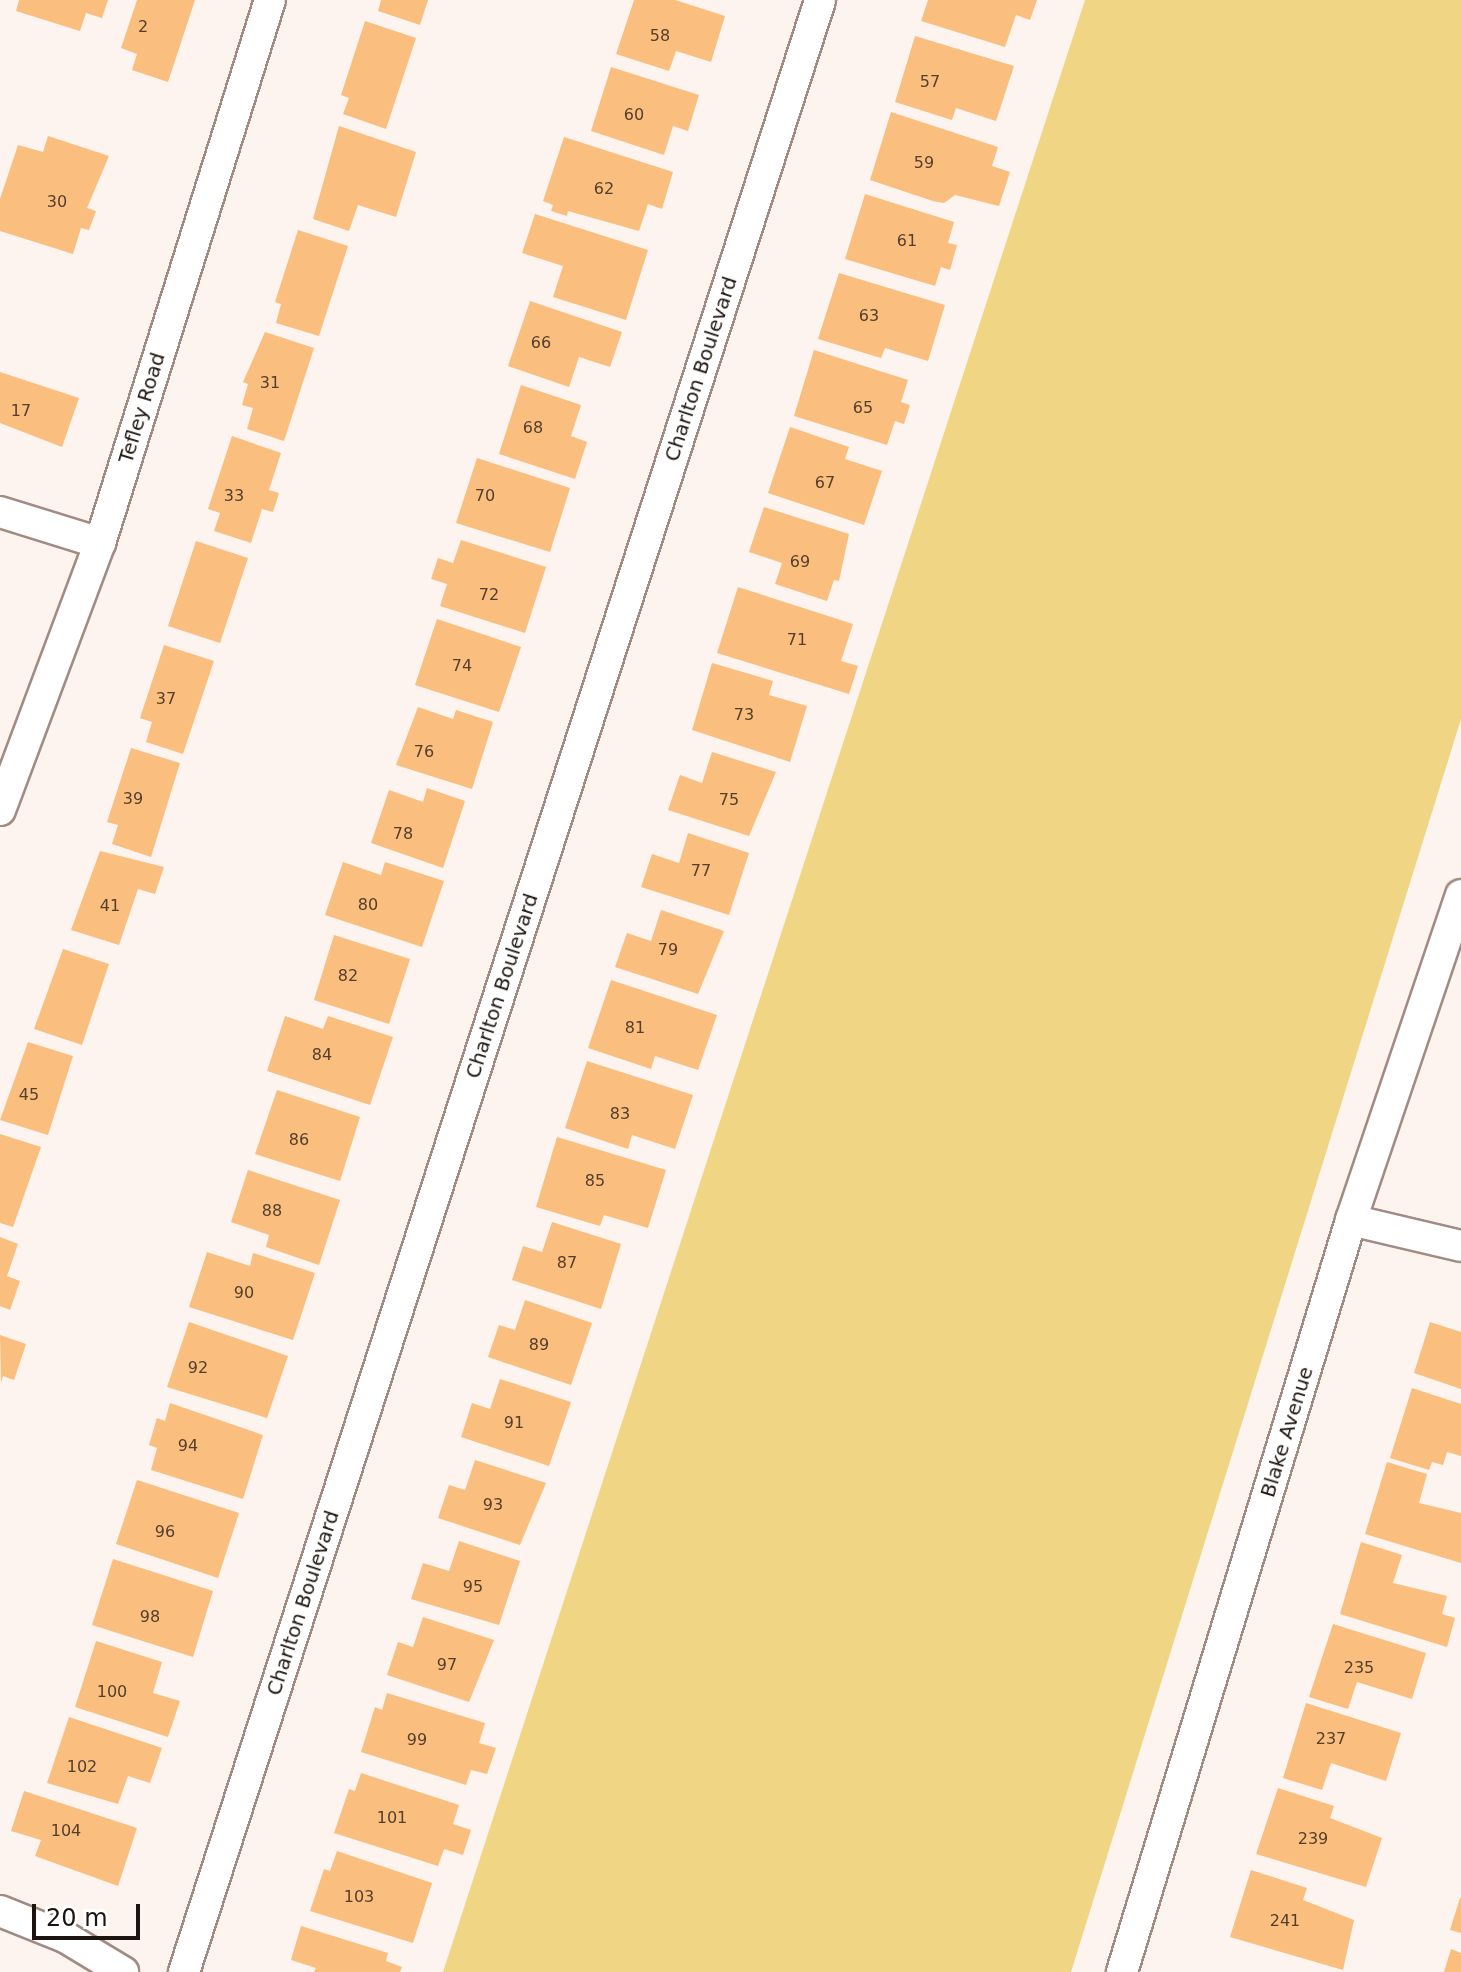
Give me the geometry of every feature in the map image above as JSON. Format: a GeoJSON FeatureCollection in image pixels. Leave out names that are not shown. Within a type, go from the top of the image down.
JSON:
{"type":"FeatureCollection","features":[{"type":"Feature","properties":{"kind":"street","name":"Tefley Road"},"geometry":{"type":"LineString","coordinates":[[0,810],[100,543],[270,0]]}},
{"type":"Feature","properties":{"kind":"street","name":"Charlton Boulevard"},"geometry":{"type":"LineString","coordinates":[[184,1972],[820,0]]}},
{"type":"Feature","properties":{"kind":"street"},"geometry":{"type":"LineString","coordinates":[[0,512],[100,543]]}},
{"type":"Feature","properties":{"kind":"street","name":"Blake Avenue"},"geometry":{"type":"LineString","coordinates":[[1122,1972],[1351,1220],[1461,895]]}},
{"type":"Feature","properties":{"kind":"street"},"geometry":{"type":"LineString","coordinates":[[1351,1220],[1461,1246]]}},
{"type":"Feature","properties":{"kind":"street"},"geometry":{"type":"LineString","coordinates":[[0,1911],[65,1937],[123,1972]]}},
{"type":"Feature","properties":{"kind":"shaded area"},"geometry":{"type":"Polygon","coordinates":[[[1085,0],[1461,0],[1461,719],[1071,1972],[443,1972],[1085,0]]]}},
{"type":"Feature","properties":{"kind":"building"},"geometry":{"type":"Polygon","coordinates":[[[19,0],[108,0],[102,18],[86,13],[80,31],[16,11],[19,0]]]}},
{"type":"Feature","properties":{"kind":"building"},"geometry":{"type":"Polygon","coordinates":[[[137,0],[195,0],[168,82],[132,70],[137,54],[121,48],[137,0]]]}},
{"type":"Feature","properties":{"kind":"building"},"geometry":{"type":"Polygon","coordinates":[[[381,0],[428,0],[420,25],[378,11],[381,0]]]}},
{"type":"Feature","properties":{"kind":"building"},"geometry":{"type":"Polygon","coordinates":[[[634,0],[675,0],[725,16],[711,62],[676,51],[669,71],[616,54],[634,0]]]}},
{"type":"Feature","properties":{"kind":"building"},"geometry":{"type":"Polygon","coordinates":[[[928,0],[1037,0],[1030,20],[1016,15],[1005,47],[921,21],[928,0]]]}},
{"type":"Feature","properties":{"kind":"building"},"geometry":{"type":"Polygon","coordinates":[[[365,21],[416,38],[386,129],[343,114],[349,98],[341,95],[365,21]]]}},
{"type":"Feature","properties":{"kind":"building"},"geometry":{"type":"Polygon","coordinates":[[[915,36],[1014,66],[996,121],[956,108],[952,120],[895,102],[915,36]]]}},
{"type":"Feature","properties":{"kind":"building"},"geometry":{"type":"Polygon","coordinates":[[[611,67],[699,95],[688,131],[673,126],[664,155],[591,131],[611,67]]]}},
{"type":"Feature","properties":{"kind":"building"},"geometry":{"type":"Polygon","coordinates":[[[891,112],[998,147],[992,166],[1010,172],[999,206],[955,195],[944,203],[933,201],[870,180],[891,112]]]}},
{"type":"Feature","properties":{"kind":"building"},"geometry":{"type":"Polygon","coordinates":[[[339,126],[416,152],[396,217],[358,205],[349,231],[313,219],[339,126]]]}},
{"type":"Feature","properties":{"kind":"building"},"geometry":{"type":"Polygon","coordinates":[[[48,136],[109,156],[87,208],[96,211],[89,230],[81,228],[73,254],[0,231],[0,199],[18,145],[43,152],[48,136]]]}},
{"type":"Feature","properties":{"kind":"building"},"geometry":{"type":"Polygon","coordinates":[[[564,137],[673,172],[662,209],[648,204],[639,231],[568,211],[567,216],[551,211],[553,205],[543,201],[564,137]]]}},
{"type":"Feature","properties":{"kind":"building"},"geometry":{"type":"Polygon","coordinates":[[[865,194],[954,222],[948,243],[957,245],[950,270],[941,267],[935,286],[845,259],[865,194]]]}},
{"type":"Feature","properties":{"kind":"building"},"geometry":{"type":"Polygon","coordinates":[[[535,214],[648,250],[626,320],[553,297],[563,266],[522,253],[535,214]]]}},
{"type":"Feature","properties":{"kind":"building"},"geometry":{"type":"Polygon","coordinates":[[[298,230],[348,246],[319,336],[276,323],[281,304],[275,302],[298,230]]]}},
{"type":"Feature","properties":{"kind":"building"},"geometry":{"type":"Polygon","coordinates":[[[839,273],[945,305],[928,361],[885,348],[881,358],[818,339],[839,273]]]}},
{"type":"Feature","properties":{"kind":"building"},"geometry":{"type":"Polygon","coordinates":[[[530,301],[622,332],[610,367],[579,357],[569,387],[508,366],[530,301]]]}},
{"type":"Feature","properties":{"kind":"building"},"geometry":{"type":"Polygon","coordinates":[[[265,332],[314,348],[284,441],[247,429],[253,408],[242,405],[248,384],[243,382],[265,332]]]}},
{"type":"Feature","properties":{"kind":"building"},"geometry":{"type":"Polygon","coordinates":[[[814,350],[908,380],[901,402],[910,405],[904,424],[895,421],[887,445],[794,416],[814,350]]]}},
{"type":"Feature","properties":{"kind":"building"},"geometry":{"type":"Polygon","coordinates":[[[0,372],[79,398],[62,447],[0,423],[0,372]]]}},
{"type":"Feature","properties":{"kind":"building"},"geometry":{"type":"Polygon","coordinates":[[[521,385],[581,405],[571,436],[587,442],[575,479],[499,454],[521,385]]]}},
{"type":"Feature","properties":{"kind":"building"},"geometry":{"type":"Polygon","coordinates":[[[790,427],[849,447],[845,459],[882,471],[864,525],[768,493],[790,427]]]}},
{"type":"Feature","properties":{"kind":"building"},"geometry":{"type":"Polygon","coordinates":[[[232,436],[281,453],[269,490],[279,493],[273,512],[262,509],[251,543],[214,531],[220,513],[208,509],[232,436]]]}},
{"type":"Feature","properties":{"kind":"building"},"geometry":{"type":"Polygon","coordinates":[[[477,458],[570,488],[550,552],[456,523],[477,458]]]}},
{"type":"Feature","properties":{"kind":"building"},"geometry":{"type":"Polygon","coordinates":[[[764,507],[849,534],[839,581],[834,580],[827,601],[775,584],[782,563],[749,552],[764,507]]]}},
{"type":"Feature","properties":{"kind":"building"},"geometry":{"type":"Polygon","coordinates":[[[461,540],[546,567],[525,633],[440,606],[447,584],[431,579],[438,558],[453,563],[461,540]]]}},
{"type":"Feature","properties":{"kind":"building"},"geometry":{"type":"Polygon","coordinates":[[[196,541],[248,558],[220,643],[168,626],[196,541]]]}},
{"type":"Feature","properties":{"kind":"building"},"geometry":{"type":"Polygon","coordinates":[[[738,587],[853,624],[841,661],[858,666],[849,694],[717,653],[738,587]]]}},
{"type":"Feature","properties":{"kind":"building"},"geometry":{"type":"Polygon","coordinates":[[[437,619],[521,647],[499,712],[415,685],[437,619]]]}},
{"type":"Feature","properties":{"kind":"building"},"geometry":{"type":"Polygon","coordinates":[[[164,645],[214,661],[183,754],[146,742],[152,722],[140,718],[164,645]]]}},
{"type":"Feature","properties":{"kind":"building"},"geometry":{"type":"Polygon","coordinates":[[[712,663],[773,681],[769,695],[807,706],[790,762],[692,730],[712,663]]]}},
{"type":"Feature","properties":{"kind":"building"},"geometry":{"type":"Polygon","coordinates":[[[418,707],[453,719],[456,710],[493,722],[472,789],[396,765],[418,707]]]}},
{"type":"Feature","properties":{"kind":"building"},"geometry":{"type":"Polygon","coordinates":[[[131,748],[180,763],[151,857],[112,844],[118,825],[107,822],[131,748]]]}},
{"type":"Feature","properties":{"kind":"building"},"geometry":{"type":"Polygon","coordinates":[[[712,752],[776,772],[749,836],[668,810],[680,775],[702,783],[712,752]]]}},
{"type":"Feature","properties":{"kind":"building"},"geometry":{"type":"Polygon","coordinates":[[[427,788],[465,801],[443,868],[371,843],[389,790],[423,802],[427,788]]]}},
{"type":"Feature","properties":{"kind":"building"},"geometry":{"type":"Polygon","coordinates":[[[688,833],[749,853],[729,915],[641,887],[652,854],[679,863],[688,833]]]}},
{"type":"Feature","properties":{"kind":"building"},"geometry":{"type":"Polygon","coordinates":[[[100,851],[164,867],[155,894],[138,889],[119,945],[71,930],[100,851]]]}},
{"type":"Feature","properties":{"kind":"building"},"geometry":{"type":"Polygon","coordinates":[[[343,862],[381,875],[385,862],[444,881],[422,947],[325,915],[343,862]]]}},
{"type":"Feature","properties":{"kind":"building"},"geometry":{"type":"Polygon","coordinates":[[[661,910],[724,931],[698,994],[615,967],[627,933],[651,941],[661,910]]]}},
{"type":"Feature","properties":{"kind":"building"},"geometry":{"type":"Polygon","coordinates":[[[334,935],[410,959],[389,1024],[314,1000],[334,935]]]}},
{"type":"Feature","properties":{"kind":"building"},"geometry":{"type":"Polygon","coordinates":[[[63,949],[109,964],[82,1045],[34,1029],[63,949]]]}},
{"type":"Feature","properties":{"kind":"building"},"geometry":{"type":"Polygon","coordinates":[[[611,980],[717,1015],[698,1070],[655,1056],[651,1069],[588,1048],[611,980]]]}},
{"type":"Feature","properties":{"kind":"building"},"geometry":{"type":"Polygon","coordinates":[[[285,1016],[323,1029],[328,1016],[393,1037],[370,1105],[267,1071],[285,1016]]]}},
{"type":"Feature","properties":{"kind":"building"},"geometry":{"type":"Polygon","coordinates":[[[28,1042],[73,1056],[48,1135],[0,1120],[28,1042]]]}},
{"type":"Feature","properties":{"kind":"building"},"geometry":{"type":"Polygon","coordinates":[[[587,1061],[693,1095],[675,1149],[632,1135],[628,1149],[565,1128],[587,1061]]]}},
{"type":"Feature","properties":{"kind":"building"},"geometry":{"type":"Polygon","coordinates":[[[277,1090],[360,1117],[340,1181],[255,1154],[277,1090]]]}},
{"type":"Feature","properties":{"kind":"building"},"geometry":{"type":"Polygon","coordinates":[[[0,1134],[41,1147],[13,1227],[0,1223],[0,1134]]]}},
{"type":"Feature","properties":{"kind":"building"},"geometry":{"type":"Polygon","coordinates":[[[557,1137],[666,1170],[648,1228],[604,1215],[600,1226],[536,1207],[557,1137]]]}},
{"type":"Feature","properties":{"kind":"building"},"geometry":{"type":"Polygon","coordinates":[[[248,1170],[340,1200],[319,1265],[266,1247],[269,1235],[231,1222],[248,1170]]]}},
{"type":"Feature","properties":{"kind":"building"},"geometry":{"type":"Polygon","coordinates":[[[552,1222],[621,1244],[601,1309],[512,1280],[523,1246],[542,1252],[552,1222]]]}},
{"type":"Feature","properties":{"kind":"building"},"geometry":{"type":"Polygon","coordinates":[[[0,1237],[18,1244],[7,1276],[20,1281],[10,1310],[0,1306],[0,1237]]]}},
{"type":"Feature","properties":{"kind":"building"},"geometry":{"type":"Polygon","coordinates":[[[207,1252],[250,1266],[253,1253],[315,1273],[293,1340],[189,1307],[207,1252]]]}},
{"type":"Feature","properties":{"kind":"building"},"geometry":{"type":"Polygon","coordinates":[[[525,1300],[592,1323],[571,1385],[488,1357],[499,1325],[515,1330],[525,1300]]]}},
{"type":"Feature","properties":{"kind":"building"},"geometry":{"type":"Polygon","coordinates":[[[189,1322],[288,1356],[267,1418],[167,1387],[189,1322]]]}},
{"type":"Feature","properties":{"kind":"building"},"geometry":{"type":"Polygon","coordinates":[[[1430,1322],[1461,1332],[1461,1389],[1414,1373],[1430,1322]]]}},
{"type":"Feature","properties":{"kind":"building"},"geometry":{"type":"Polygon","coordinates":[[[0,1335],[26,1344],[14,1380],[3,1376],[1,1383],[0,1335]]]}},
{"type":"Feature","properties":{"kind":"building"},"geometry":{"type":"Polygon","coordinates":[[[500,1379],[571,1402],[549,1466],[461,1437],[472,1403],[490,1409],[500,1379]]]}},
{"type":"Feature","properties":{"kind":"building"},"geometry":{"type":"Polygon","coordinates":[[[1412,1388],[1461,1404],[1461,1456],[1447,1452],[1443,1465],[1432,1462],[1429,1470],[1390,1458],[1412,1388]]]}},
{"type":"Feature","properties":{"kind":"building"},"geometry":{"type":"Polygon","coordinates":[[[170,1403],[263,1435],[243,1499],[151,1470],[157,1448],[149,1445],[157,1418],[165,1421],[170,1403]]]}},
{"type":"Feature","properties":{"kind":"building"},"geometry":{"type":"Polygon","coordinates":[[[475,1460],[546,1483],[520,1545],[438,1518],[449,1485],[465,1490],[475,1460]]]}},
{"type":"Feature","properties":{"kind":"building"},"geometry":{"type":"Polygon","coordinates":[[[1387,1462],[1427,1474],[1419,1503],[1461,1513],[1461,1563],[1365,1534],[1387,1462]]]}},
{"type":"Feature","properties":{"kind":"building"},"geometry":{"type":"Polygon","coordinates":[[[137,1480],[239,1513],[218,1578],[116,1544],[137,1480]]]}},
{"type":"Feature","properties":{"kind":"building"},"geometry":{"type":"Polygon","coordinates":[[[459,1541],[520,1561],[499,1625],[411,1599],[423,1563],[449,1571],[459,1541]]]}},
{"type":"Feature","properties":{"kind":"building"},"geometry":{"type":"Polygon","coordinates":[[[1361,1542],[1402,1555],[1393,1583],[1447,1596],[1442,1614],[1455,1618],[1447,1647],[1340,1614],[1361,1542]]]}},
{"type":"Feature","properties":{"kind":"building"},"geometry":{"type":"Polygon","coordinates":[[[113,1559],[213,1591],[193,1657],[92,1625],[113,1559]]]}},
{"type":"Feature","properties":{"kind":"building"},"geometry":{"type":"Polygon","coordinates":[[[423,1617],[494,1640],[469,1702],[387,1675],[398,1642],[413,1647],[423,1617]]]}},
{"type":"Feature","properties":{"kind":"building"},"geometry":{"type":"Polygon","coordinates":[[[1333,1624],[1426,1653],[1412,1699],[1357,1682],[1348,1709],[1309,1697],[1333,1624]]]}},
{"type":"Feature","properties":{"kind":"building"},"geometry":{"type":"Polygon","coordinates":[[[96,1641],[162,1662],[153,1693],[180,1701],[168,1737],[75,1707],[96,1641]]]}},
{"type":"Feature","properties":{"kind":"building"},"geometry":{"type":"Polygon","coordinates":[[[387,1693],[485,1723],[479,1743],[496,1748],[487,1774],[471,1770],[466,1785],[361,1752],[375,1707],[382,1710],[387,1693]]]}},
{"type":"Feature","properties":{"kind":"building"},"geometry":{"type":"Polygon","coordinates":[[[1306,1703],[1401,1733],[1386,1781],[1331,1763],[1322,1790],[1283,1778],[1306,1703]]]}},
{"type":"Feature","properties":{"kind":"building"},"geometry":{"type":"Polygon","coordinates":[[[69,1717],[162,1748],[150,1783],[128,1776],[118,1804],[47,1783],[69,1717]]]}},
{"type":"Feature","properties":{"kind":"building"},"geometry":{"type":"Polygon","coordinates":[[[361,1773],[459,1805],[453,1824],[471,1830],[463,1855],[444,1849],[438,1866],[334,1833],[349,1789],[355,1791],[361,1773]]]}},
{"type":"Feature","properties":{"kind":"building"},"geometry":{"type":"Polygon","coordinates":[[[1278,1788],[1334,1806],[1330,1818],[1382,1838],[1366,1887],[1256,1854],[1278,1788]]]}},
{"type":"Feature","properties":{"kind":"building"},"geometry":{"type":"Polygon","coordinates":[[[24,1791],[137,1828],[118,1886],[35,1856],[41,1840],[11,1831],[24,1791]]]}},
{"type":"Feature","properties":{"kind":"building"},"geometry":{"type":"Polygon","coordinates":[[[337,1851],[432,1883],[413,1943],[310,1911],[324,1869],[330,1871],[337,1851]]]}},
{"type":"Feature","properties":{"kind":"building"},"geometry":{"type":"Polygon","coordinates":[[[1251,1870],[1307,1888],[1303,1900],[1354,1920],[1343,1970],[1230,1937],[1251,1870]]]}},
{"type":"Feature","properties":{"kind":"building"},"geometry":{"type":"Polygon","coordinates":[[[1461,1898],[1461,1933],[1450,1930],[1461,1898]]]}},
{"type":"Feature","properties":{"kind":"building"},"geometry":{"type":"Polygon","coordinates":[[[301,1926],[388,1953],[386,1961],[402,1967],[400,1972],[314,1972],[316,1968],[291,1960],[301,1926]]]}},
{"type":"Feature","properties":{"kind":"building"},"geometry":{"type":"Polygon","coordinates":[[[1451,1949],[1461,1953],[1461,1972],[1444,1972],[1451,1949]]]}}]}
